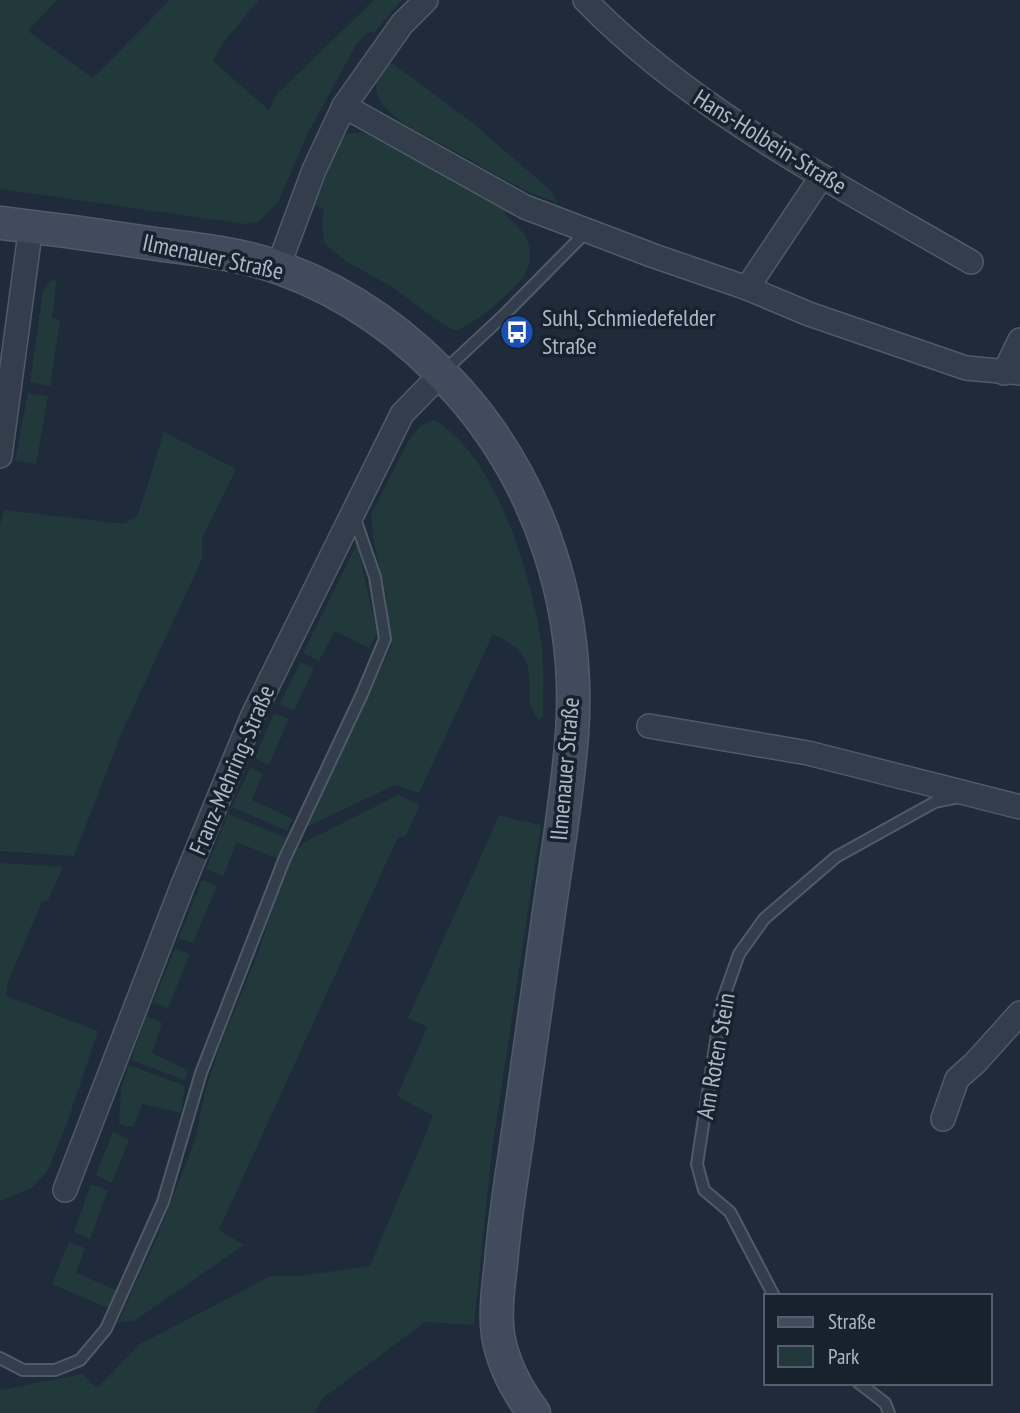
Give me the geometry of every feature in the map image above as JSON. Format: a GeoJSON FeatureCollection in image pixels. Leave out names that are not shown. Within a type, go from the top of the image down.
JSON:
{"type":"FeatureCollection","features":[{"type":"Feature","properties":{"kind":"main road","name":"Ilmenauer Straße"},"geometry":{"type":"LineString","coordinates":[[15,225],[183,247],[278,267],[332,290],[386,323],[442,373],[481,417],[508,457],[528,498],[555,564],[566,614],[571,664],[572,733],[512,1172],[497,1302],[498,1333],[505,1363],[518,1391],[534,1413]]}},
{"type":"Feature","properties":{"kind":"street"},"geometry":{"type":"LineString","coordinates":[[278,267],[314,170],[344,106],[402,24],[426,0]]}},
{"type":"Feature","properties":{"kind":"street","name":"Hans-Holbein-Straße"},"geometry":{"type":"LineString","coordinates":[[585,0],[679,85],[822,176],[971,262]]}},
{"type":"Feature","properties":{"kind":"street"},"geometry":{"type":"LineString","coordinates":[[344,106],[525,207],[747,288],[809,314],[966,368],[1012,373],[1020,340]]}},
{"type":"Feature","properties":{"kind":"street"},"geometry":{"type":"LineString","coordinates":[[747,288],[822,176]]}},
{"type":"Feature","properties":{"kind":"street"},"geometry":{"type":"LineString","coordinates":[[0,456],[15,225]]}},
{"type":"Feature","properties":{"kind":"street","name":"Franz-Mehring-Straße"},"geometry":{"type":"LineString","coordinates":[[65,1190],[182,887],[253,715],[401,414],[442,373]]}},
{"type":"Feature","properties":{"kind":"street","name":"Am Roten Stein"},"geometry":{"type":"LineString","coordinates":[[649,726],[808,753],[1020,807]]}},
{"type":"Feature","properties":{"kind":"street"},"geometry":{"type":"LineString","coordinates":[[943,1119],[957,1079],[1020,1013]]}},
{"type":"Feature","properties":{"kind":"lane"},"geometry":{"type":"LineString","coordinates":[[442,373],[587,231]]}},
{"type":"Feature","properties":{"kind":"lane"},"geometry":{"type":"LineString","coordinates":[[0,1357],[23,1370],[55,1370],[80,1360],[106,1329],[163,1202],[201,1073],[284,860],[385,639],[375,577],[352,510]]}},
{"type":"Feature","properties":{"kind":"lane","name":"Am Roten Stein"},"geometry":{"type":"LineString","coordinates":[[773,1294],[730,1212],[704,1190],[697,1164],[722,1002],[740,954],[764,919],[836,857],[934,802],[970,794]]}},
{"type":"Feature","properties":{"kind":"lane"},"geometry":{"type":"LineString","coordinates":[[862,1385],[886,1403],[890,1413]]}},
{"type":"Feature","properties":{"kind":"green space"},"geometry":{"type":"Polygon","coordinates":[[[0,0],[57,0],[28,31],[93,78],[170,0],[259,0],[222,44],[213,61],[269,110],[276,95],[374,0],[402,0],[374,33],[370,31],[357,43],[308,133],[278,203],[258,222],[244,224],[0,189],[0,0]]]}},
{"type":"Feature","properties":{"kind":"green space"},"geometry":{"type":"Polygon","coordinates":[[[383,61],[393,64],[473,123],[550,190],[558,203],[515,185],[397,119],[384,106],[376,89],[383,61]]]}},
{"type":"Feature","properties":{"kind":"green space"},"geometry":{"type":"Polygon","coordinates":[[[362,132],[385,140],[506,209],[505,215],[525,236],[530,258],[522,279],[476,320],[455,330],[444,325],[392,287],[346,261],[324,243],[324,210],[315,205],[337,146],[347,134],[362,132]]]}},
{"type":"Feature","properties":{"kind":"green space"},"geometry":{"type":"Polygon","coordinates":[[[57,278],[52,318],[60,320],[50,386],[30,382],[43,291],[57,278]]]}},
{"type":"Feature","properties":{"kind":"green space"},"geometry":{"type":"Polygon","coordinates":[[[28,393],[48,396],[36,464],[15,460],[28,393]]]}},
{"type":"Feature","properties":{"kind":"green space"},"geometry":{"type":"Polygon","coordinates":[[[434,420],[456,436],[475,459],[507,518],[529,584],[541,641],[543,717],[539,720],[532,709],[528,666],[522,655],[493,634],[419,793],[395,785],[308,826],[391,647],[386,594],[374,543],[371,514],[408,442],[420,426],[434,420]]]}},
{"type":"Feature","properties":{"kind":"green space"},"geometry":{"type":"Polygon","coordinates":[[[164,432],[236,469],[202,538],[202,559],[122,732],[74,856],[0,851],[0,525],[4,510],[124,524],[138,515],[164,432]]]}},
{"type":"Feature","properties":{"kind":"green space"},"geometry":{"type":"Polygon","coordinates":[[[357,544],[377,633],[369,648],[335,631],[319,661],[303,653],[357,544]]]}},
{"type":"Feature","properties":{"kind":"green space"},"geometry":{"type":"Polygon","coordinates":[[[300,662],[314,668],[294,711],[280,704],[300,662]]]}},
{"type":"Feature","properties":{"kind":"green space"},"geometry":{"type":"Polygon","coordinates":[[[274,713],[289,719],[269,765],[255,758],[274,713]]]}},
{"type":"Feature","properties":{"kind":"green space"},"geometry":{"type":"Polygon","coordinates":[[[250,768],[263,774],[252,800],[293,819],[287,831],[232,807],[250,768]]]}},
{"type":"Feature","properties":{"kind":"green space"},"geometry":{"type":"Polygon","coordinates":[[[398,795],[420,805],[405,837],[398,837],[219,1230],[244,1245],[134,1321],[118,1322],[157,1237],[195,1140],[205,1092],[220,1046],[258,953],[291,854],[305,842],[398,795]]]}},
{"type":"Feature","properties":{"kind":"green space"},"geometry":{"type":"Polygon","coordinates":[[[228,814],[286,838],[278,859],[237,842],[223,876],[206,869],[228,814]]]}},
{"type":"Feature","properties":{"kind":"green space"},"geometry":{"type":"Polygon","coordinates":[[[499,816],[541,825],[492,1151],[474,1325],[425,1322],[323,1398],[314,1413],[0,1413],[0,1390],[82,1374],[97,1388],[140,1344],[271,1276],[300,1276],[370,1266],[433,1116],[397,1096],[427,1027],[408,1018],[499,816]]]}},
{"type":"Feature","properties":{"kind":"green space"},"geometry":{"type":"Polygon","coordinates":[[[0,863],[63,867],[47,902],[42,901],[8,982],[6,996],[98,1031],[67,1123],[47,1172],[30,1189],[0,1201],[0,863]]]}},
{"type":"Feature","properties":{"kind":"green space"},"geometry":{"type":"Polygon","coordinates":[[[202,880],[217,886],[193,943],[179,938],[202,880]]]}},
{"type":"Feature","properties":{"kind":"green space"},"geometry":{"type":"Polygon","coordinates":[[[175,948],[190,954],[168,1008],[153,1002],[175,948]]]}},
{"type":"Feature","properties":{"kind":"green space"},"geometry":{"type":"Polygon","coordinates":[[[146,1016],[162,1023],[152,1053],[188,1070],[185,1080],[131,1060],[146,1016]]]}},
{"type":"Feature","properties":{"kind":"green space"},"geometry":{"type":"Polygon","coordinates":[[[129,1065],[185,1086],[181,1113],[142,1104],[134,1126],[126,1127],[119,1123],[121,1089],[129,1065]]]}},
{"type":"Feature","properties":{"kind":"green space"},"geometry":{"type":"Polygon","coordinates":[[[113,1132],[129,1140],[112,1183],[96,1175],[113,1132]]]}},
{"type":"Feature","properties":{"kind":"green space"},"geometry":{"type":"Polygon","coordinates":[[[91,1184],[108,1190],[90,1239],[74,1232],[91,1184]]]}},
{"type":"Feature","properties":{"kind":"green space"},"geometry":{"type":"Polygon","coordinates":[[[69,1242],[85,1248],[76,1273],[116,1290],[108,1308],[52,1284],[69,1242]]]}},
{"type":"Feature","properties":{"kind":"place","name":"Suhl, Schmiedefelder Straße"},"geometry":{"type":"Point","coordinates":[517,332]}}]}
